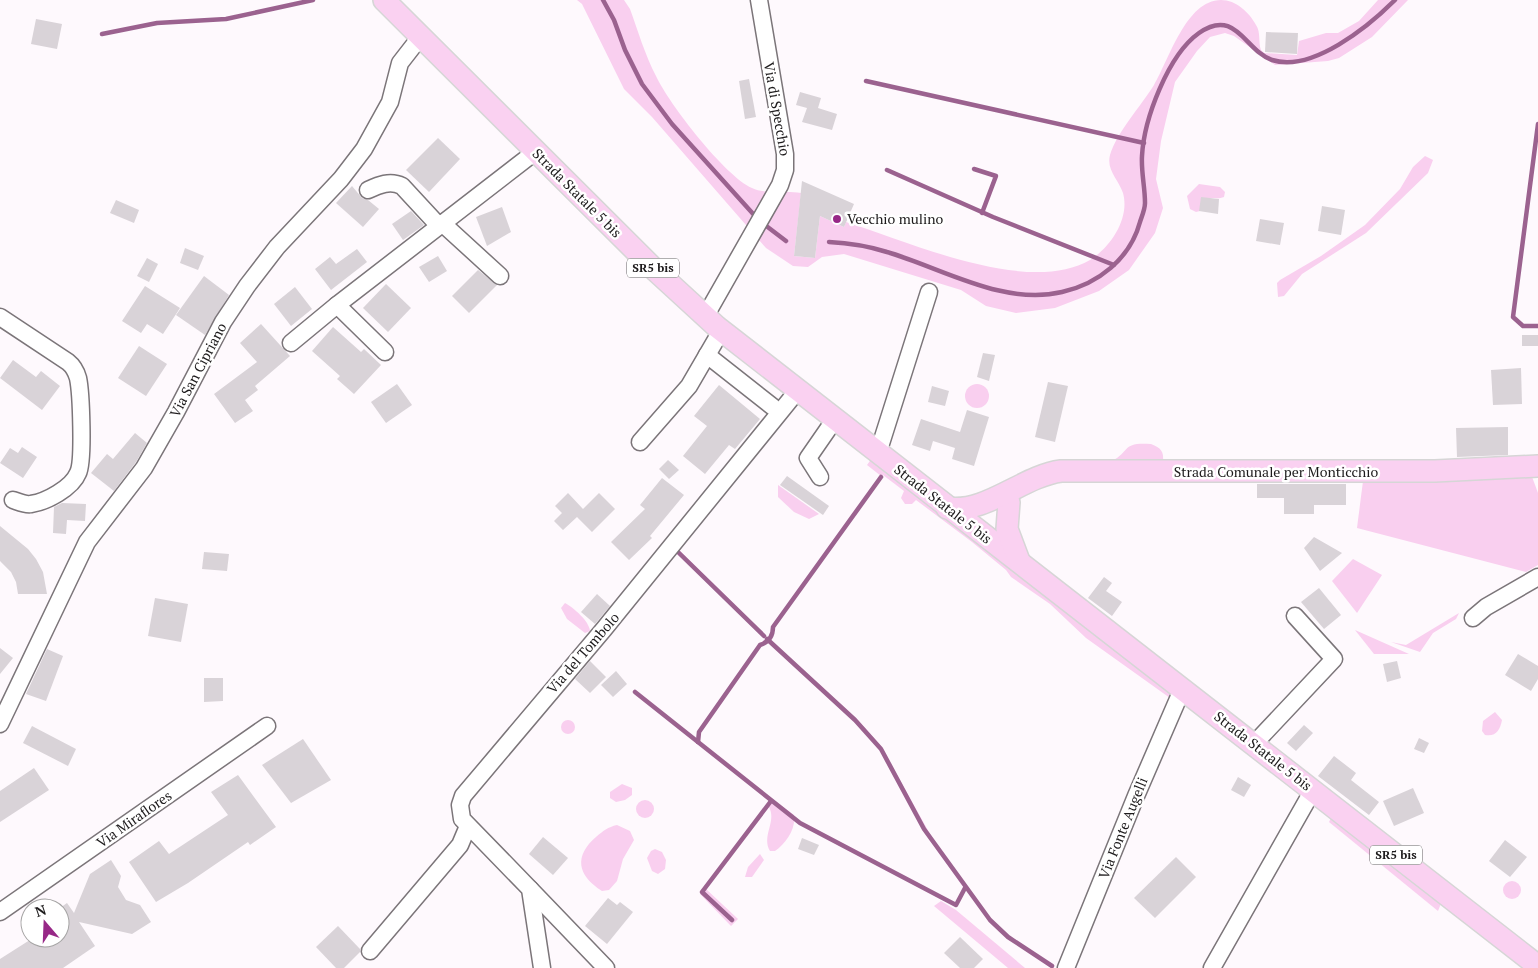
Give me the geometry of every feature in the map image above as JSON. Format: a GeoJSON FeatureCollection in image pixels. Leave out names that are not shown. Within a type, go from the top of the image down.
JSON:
{"type":"FeatureCollection","features":[{"type":"Feature","properties":{"kind":"main road","name":"Strada Statale 5 bis"},"geometry":{"type":"LineString","coordinates":[[384,0],[422,36],[535,152],[713,324],[947,508],[1186,690],[1538,966]]}},
{"type":"Feature","properties":{"kind":"main road","name":"Strada Comunale per Monticchio"},"geometry":{"type":"LineString","coordinates":[[972,526],[975,512],[1040,476],[1069,471],[1428,472],[1538,466]]}},
{"type":"Feature","properties":{"kind":"main road","name":"Strada Comunale per Monticchio"},"geometry":{"type":"LineString","coordinates":[[947,508],[963,508],[1006,496]]}},
{"type":"Feature","properties":{"kind":"main road"},"geometry":{"type":"LineString","coordinates":[[1006,496],[1007,529],[1020,563]]}},
{"type":"Feature","properties":{"kind":"street","name":"Via di Specchio"},"geometry":{"type":"LineString","coordinates":[[640,442],[689,386],[707,355],[713,324],[780,185],[786,167],[786,154],[758,0]]}},
{"type":"Feature","properties":{"kind":"street","name":"Via San Cipriano"},"geometry":{"type":"LineString","coordinates":[[0,724],[87,542],[144,468],[224,322],[247,286],[277,247],[341,179],[364,149],[390,102],[400,63],[422,36]]}},
{"type":"Feature","properties":{"kind":"street"},"geometry":{"type":"LineString","coordinates":[[291,343],[336,305],[535,152]]}},
{"type":"Feature","properties":{"kind":"street"},"geometry":{"type":"LineString","coordinates":[[368,190],[388,183],[396,183],[402,186],[441,225],[500,276]]}},
{"type":"Feature","properties":{"kind":"street"},"geometry":{"type":"LineString","coordinates":[[878,453],[929,292]]}},
{"type":"Feature","properties":{"kind":"street"},"geometry":{"type":"LineString","coordinates":[[336,305],[384,352]]}},
{"type":"Feature","properties":{"kind":"street"},"geometry":{"type":"LineString","coordinates":[[0,316],[68,362],[76,371],[79,386],[81,457],[78,473],[66,487],[41,501],[25,504],[13,500]]}},
{"type":"Feature","properties":{"kind":"street"},"geometry":{"type":"LineString","coordinates":[[707,355],[773,407]]}},
{"type":"Feature","properties":{"kind":"street","name":"Via del Tombolo"},"geometry":{"type":"LineString","coordinates":[[606,968],[468,826],[460,813],[460,805],[467,789],[610,621],[798,390]]}},
{"type":"Feature","properties":{"kind":"street"},"geometry":{"type":"LineString","coordinates":[[820,477],[808,458],[835,420]]}},
{"type":"Feature","properties":{"kind":"street"},"geometry":{"type":"LineString","coordinates":[[1474,618],[1486,607],[1538,577]]}},
{"type":"Feature","properties":{"kind":"street"},"geometry":{"type":"LineString","coordinates":[[1254,744],[1334,659],[1295,616]]}},
{"type":"Feature","properties":{"kind":"street","name":"Via Fonte Augelli"},"geometry":{"type":"LineString","coordinates":[[1066,968],[1136,796],[1178,700],[1186,690]]}},
{"type":"Feature","properties":{"kind":"street","name":"Via Miraflores"},"geometry":{"type":"LineString","coordinates":[[0,912],[267,726]]}},
{"type":"Feature","properties":{"kind":"street"},"geometry":{"type":"LineString","coordinates":[[1212,968],[1313,790]]}},
{"type":"Feature","properties":{"kind":"street"},"geometry":{"type":"LineString","coordinates":[[370,951],[460,845],[468,826]]}},
{"type":"Feature","properties":{"kind":"street"},"geometry":{"type":"LineString","coordinates":[[530,889],[533,920],[542,968]]}},
{"type":"Feature","properties":{"kind":"street"},"geometry":{"type":"LineString","coordinates":[[533,920],[528,932],[533,968]]}},
{"type":"Feature","properties":{"kind":"shaded area"},"geometry":{"type":"Polygon","coordinates":[[[577,0],[624,0],[630,9],[648,60],[656,76],[685,121],[713,155],[741,181],[752,188],[770,192],[801,193],[794,256],[815,258],[820,216],[844,227],[846,222],[969,262],[1002,269],[1035,272],[1064,270],[1090,260],[1112,240],[1124,212],[1123,193],[1109,160],[1113,146],[1154,85],[1188,20],[1198,10],[1209,3],[1221,0],[1237,4],[1246,11],[1258,28],[1261,50],[1264,53],[1297,55],[1299,41],[1326,33],[1338,33],[1359,21],[1378,0],[1408,0],[1372,37],[1339,58],[1328,61],[1275,65],[1234,36],[1225,33],[1210,37],[1197,51],[1175,82],[1161,141],[1156,179],[1163,208],[1155,233],[1129,270],[1099,291],[1055,308],[1016,313],[986,306],[961,290],[844,254],[822,257],[808,267],[793,266],[766,248],[652,117],[624,89],[582,4],[577,0]]]}},
{"type":"Feature","properties":{"kind":"shaded area"},"geometry":{"type":"Polygon","coordinates":[[[1425,156],[1433,160],[1428,173],[1366,233],[1302,274],[1284,296],[1278,297],[1277,283],[1280,280],[1321,256],[1365,225],[1400,189],[1413,167],[1425,156]]]}},
{"type":"Feature","properties":{"kind":"shaded area"},"geometry":{"type":"Polygon","coordinates":[[[1199,184],[1220,187],[1225,192],[1224,197],[1203,200],[1200,211],[1196,212],[1190,209],[1187,196],[1199,184]]]}},
{"type":"Feature","properties":{"kind":"shaded area"},"geometry":{"type":"Polygon","coordinates":[[[977,384],[982,385],[988,391],[988,401],[982,407],[977,408],[972,407],[966,401],[965,396],[966,391],[972,385],[977,384]]]}},
{"type":"Feature","properties":{"kind":"shaded area"},"geometry":{"type":"Polygon","coordinates":[[[1135,444],[1151,444],[1161,450],[1163,462],[1112,461],[1130,446],[1135,444]]]}},
{"type":"Feature","properties":{"kind":"shaded area"},"geometry":{"type":"Polygon","coordinates":[[[872,458],[1172,691],[1170,698],[1086,638],[1050,604],[1011,577],[1006,570],[972,542],[916,500],[912,504],[905,504],[901,498],[904,491],[883,475],[774,627],[770,640],[858,720],[881,746],[930,834],[967,888],[966,891],[927,836],[879,747],[768,642],[760,645],[700,731],[700,736],[697,733],[759,644],[770,636],[772,627],[881,476],[867,465],[872,458]]]}},
{"type":"Feature","properties":{"kind":"shaded area"},"geometry":{"type":"Polygon","coordinates":[[[1531,474],[1538,493],[1538,565],[1526,572],[1357,528],[1363,481],[1531,474]]]}},
{"type":"Feature","properties":{"kind":"shaded area"},"geometry":{"type":"Polygon","coordinates":[[[778,485],[819,514],[809,519],[794,512],[778,497],[778,485]]]}},
{"type":"Feature","properties":{"kind":"shaded area"},"geometry":{"type":"Polygon","coordinates":[[[676,547],[763,633],[764,636],[674,550],[676,547]]]}},
{"type":"Feature","properties":{"kind":"shaded area"},"geometry":{"type":"Polygon","coordinates":[[[1353,559],[1382,575],[1357,613],[1332,581],[1353,559]]]}},
{"type":"Feature","properties":{"kind":"shaded area"},"geometry":{"type":"Polygon","coordinates":[[[565,603],[577,611],[584,619],[590,631],[585,633],[567,619],[561,608],[565,603]]]}},
{"type":"Feature","properties":{"kind":"shaded area"},"geometry":{"type":"Polygon","coordinates":[[[1459,613],[1456,619],[1433,633],[1420,652],[1391,642],[1406,645],[1459,613]]]}},
{"type":"Feature","properties":{"kind":"shaded area"},"geometry":{"type":"Polygon","coordinates":[[[1355,630],[1409,654],[1374,654],[1355,630]]]}},
{"type":"Feature","properties":{"kind":"shaded area"},"geometry":{"type":"Polygon","coordinates":[[[1495,712],[1502,720],[1500,727],[1495,734],[1485,735],[1482,731],[1483,721],[1495,712]]]}},
{"type":"Feature","properties":{"kind":"shaded area"},"geometry":{"type":"Polygon","coordinates":[[[565,720],[571,720],[575,727],[571,734],[565,734],[561,730],[561,724],[565,720]]]}},
{"type":"Feature","properties":{"kind":"shaded area"},"geometry":{"type":"Polygon","coordinates":[[[622,784],[632,788],[632,795],[625,800],[616,802],[610,798],[610,792],[622,784]]]}},
{"type":"Feature","properties":{"kind":"shaded area"},"geometry":{"type":"Polygon","coordinates":[[[770,797],[794,815],[792,830],[786,840],[775,851],[770,851],[767,840],[771,818],[769,807],[706,889],[738,919],[731,926],[700,894],[768,804],[770,797]]]}},
{"type":"Feature","properties":{"kind":"shaded area"},"geometry":{"type":"Polygon","coordinates":[[[645,800],[651,803],[654,809],[651,815],[645,818],[639,815],[636,809],[639,803],[645,800]]]}},
{"type":"Feature","properties":{"kind":"shaded area"},"geometry":{"type":"Polygon","coordinates":[[[1332,816],[1442,901],[1438,911],[1329,822],[1332,816]]]}},
{"type":"Feature","properties":{"kind":"shaded area"},"geometry":{"type":"Polygon","coordinates":[[[617,825],[630,831],[634,840],[623,859],[617,881],[609,890],[602,891],[583,872],[582,858],[584,851],[596,837],[617,825]]]}},
{"type":"Feature","properties":{"kind":"shaded area"},"geometry":{"type":"Polygon","coordinates":[[[655,849],[662,852],[666,860],[665,869],[658,874],[652,871],[647,858],[651,851],[655,849]]]}},
{"type":"Feature","properties":{"kind":"shaded area"},"geometry":{"type":"Polygon","coordinates":[[[760,854],[764,860],[752,877],[745,877],[748,867],[760,854]]]}},
{"type":"Feature","properties":{"kind":"shaded area"},"geometry":{"type":"Polygon","coordinates":[[[1512,881],[1518,884],[1521,890],[1518,896],[1512,899],[1506,896],[1503,890],[1506,884],[1512,881]]]}},
{"type":"Feature","properties":{"kind":"shaded area"},"geometry":{"type":"Polygon","coordinates":[[[941,901],[956,910],[1025,968],[1008,968],[934,906],[941,901]]]}},
{"type":"Feature","properties":{"kind":"building"},"geometry":{"type":"Polygon","coordinates":[[[36,19],[62,24],[57,49],[31,44],[36,19]]]}},
{"type":"Feature","properties":{"kind":"building"},"geometry":{"type":"Polygon","coordinates":[[[1266,32],[1298,33],[1297,54],[1265,52],[1266,32]]]}},
{"type":"Feature","properties":{"kind":"building"},"geometry":{"type":"Polygon","coordinates":[[[749,79],[756,117],[745,119],[739,81],[749,79]]]}},
{"type":"Feature","properties":{"kind":"building"},"geometry":{"type":"Polygon","coordinates":[[[800,92],[821,98],[818,108],[837,114],[832,130],[802,122],[807,108],[796,105],[800,92]]]}},
{"type":"Feature","properties":{"kind":"building"},"geometry":{"type":"Polygon","coordinates":[[[438,138],[460,159],[429,192],[406,170],[438,138]]]}},
{"type":"Feature","properties":{"kind":"building","name":"Vecchio mulino"},"geometry":{"type":"Polygon","coordinates":[[[802,181],[854,204],[844,227],[820,216],[815,258],[794,256],[802,181]]]}},
{"type":"Feature","properties":{"kind":"building"},"geometry":{"type":"Polygon","coordinates":[[[352,186],[362,198],[368,200],[379,209],[363,227],[336,203],[352,186]]]}},
{"type":"Feature","properties":{"kind":"building"},"geometry":{"type":"Polygon","coordinates":[[[1201,197],[1219,199],[1218,214],[1199,211],[1201,197]]]}},
{"type":"Feature","properties":{"kind":"building"},"geometry":{"type":"Polygon","coordinates":[[[116,200],[139,210],[134,223],[110,213],[116,200]]]}},
{"type":"Feature","properties":{"kind":"building"},"geometry":{"type":"Polygon","coordinates":[[[1322,206],[1345,210],[1341,235],[1318,231],[1322,206]]]}},
{"type":"Feature","properties":{"kind":"building"},"geometry":{"type":"Polygon","coordinates":[[[502,207],[511,232],[487,246],[476,217],[502,207]]]}},
{"type":"Feature","properties":{"kind":"building"},"geometry":{"type":"Polygon","coordinates":[[[411,211],[424,225],[403,240],[392,224],[411,211]]]}},
{"type":"Feature","properties":{"kind":"building"},"geometry":{"type":"Polygon","coordinates":[[[1260,219],[1284,223],[1280,245],[1256,241],[1260,219]]]}},
{"type":"Feature","properties":{"kind":"building"},"geometry":{"type":"Polygon","coordinates":[[[185,248],[204,256],[198,270],[180,263],[185,248]]]}},
{"type":"Feature","properties":{"kind":"building"},"geometry":{"type":"Polygon","coordinates":[[[357,249],[367,262],[331,290],[315,269],[330,257],[336,264],[357,249]]]}},
{"type":"Feature","properties":{"kind":"building"},"geometry":{"type":"Polygon","coordinates":[[[438,256],[447,271],[429,282],[419,267],[438,256]]]}},
{"type":"Feature","properties":{"kind":"building"},"geometry":{"type":"Polygon","coordinates":[[[147,258],[158,264],[149,282],[137,276],[147,258]]]}},
{"type":"Feature","properties":{"kind":"building"},"geometry":{"type":"Polygon","coordinates":[[[478,270],[497,285],[469,313],[452,296],[478,270]]]}},
{"type":"Feature","properties":{"kind":"building"},"geometry":{"type":"Polygon","coordinates":[[[204,276],[229,295],[205,335],[176,315],[204,276]]]}},
{"type":"Feature","properties":{"kind":"building"},"geometry":{"type":"Polygon","coordinates":[[[386,284],[411,308],[388,332],[363,308],[386,284]]]}},
{"type":"Feature","properties":{"kind":"building"},"geometry":{"type":"Polygon","coordinates":[[[145,286],[180,308],[163,334],[147,324],[141,333],[122,321],[145,286]]]}},
{"type":"Feature","properties":{"kind":"building"},"geometry":{"type":"Polygon","coordinates":[[[295,287],[312,309],[291,326],[274,304],[295,287]]]}},
{"type":"Feature","properties":{"kind":"building"},"geometry":{"type":"Polygon","coordinates":[[[261,324],[290,356],[255,386],[258,390],[245,400],[253,411],[235,423],[214,394],[257,362],[240,343],[261,324]]]}},
{"type":"Feature","properties":{"kind":"building"},"geometry":{"type":"Polygon","coordinates":[[[333,327],[361,352],[364,349],[381,365],[354,394],[337,379],[340,376],[312,351],[333,327]]]}},
{"type":"Feature","properties":{"kind":"building"},"geometry":{"type":"Polygon","coordinates":[[[1522,335],[1538,335],[1538,346],[1522,346],[1522,335]]]}},
{"type":"Feature","properties":{"kind":"building"},"geometry":{"type":"Polygon","coordinates":[[[139,346],[167,364],[146,396],[118,378],[139,346]]]}},
{"type":"Feature","properties":{"kind":"building"},"geometry":{"type":"Polygon","coordinates":[[[983,353],[995,355],[989,381],[977,377],[983,353]]]}},
{"type":"Feature","properties":{"kind":"building"},"geometry":{"type":"Polygon","coordinates":[[[13,360],[36,377],[41,371],[60,386],[42,410],[0,378],[13,360]]]}},
{"type":"Feature","properties":{"kind":"building"},"geometry":{"type":"Polygon","coordinates":[[[1521,368],[1522,404],[1493,405],[1491,370],[1521,368]]]}},
{"type":"Feature","properties":{"kind":"building"},"geometry":{"type":"Polygon","coordinates":[[[1048,382],[1068,386],[1055,442],[1035,437],[1048,382]]]}},
{"type":"Feature","properties":{"kind":"building"},"geometry":{"type":"Polygon","coordinates":[[[397,384],[412,405],[386,423],[371,402],[397,384]]]}},
{"type":"Feature","properties":{"kind":"building"},"geometry":{"type":"Polygon","coordinates":[[[719,385],[760,419],[735,449],[729,445],[705,474],[683,456],[707,426],[694,416],[719,385]]]}},
{"type":"Feature","properties":{"kind":"building"},"geometry":{"type":"Polygon","coordinates":[[[932,386],[949,391],[945,406],[928,402],[932,386]]]}},
{"type":"Feature","properties":{"kind":"building"},"geometry":{"type":"Polygon","coordinates":[[[967,410],[989,417],[974,466],[952,459],[955,448],[933,441],[930,451],[912,445],[921,419],[960,432],[967,410]]]}},
{"type":"Feature","properties":{"kind":"building"},"geometry":{"type":"Polygon","coordinates":[[[1508,427],[1508,455],[1457,457],[1456,428],[1508,427]]]}},
{"type":"Feature","properties":{"kind":"building"},"geometry":{"type":"Polygon","coordinates":[[[135,433],[147,443],[136,462],[114,491],[91,473],[107,454],[113,459],[135,433]]]}},
{"type":"Feature","properties":{"kind":"building"},"geometry":{"type":"Polygon","coordinates":[[[22,447],[37,457],[23,478],[0,463],[10,448],[18,453],[22,447]]]}},
{"type":"Feature","properties":{"kind":"building"},"geometry":{"type":"Polygon","coordinates":[[[668,460],[679,470],[669,479],[659,469],[668,460]]]}},
{"type":"Feature","properties":{"kind":"building"},"geometry":{"type":"Polygon","coordinates":[[[787,476],[829,506],[823,515],[780,485],[787,476]]]}},
{"type":"Feature","properties":{"kind":"building"},"geometry":{"type":"Polygon","coordinates":[[[662,478],[684,495],[650,536],[652,538],[629,560],[611,542],[645,509],[640,505],[662,478]]]}},
{"type":"Feature","properties":{"kind":"building"},"geometry":{"type":"Polygon","coordinates":[[[1257,484],[1346,484],[1346,505],[1314,505],[1314,514],[1284,514],[1284,498],[1257,498],[1257,484]]]}},
{"type":"Feature","properties":{"kind":"building"},"geometry":{"type":"Polygon","coordinates":[[[568,493],[583,509],[599,493],[615,509],[592,532],[577,517],[563,530],[554,521],[562,513],[555,506],[568,493]]]}},
{"type":"Feature","properties":{"kind":"building"},"geometry":{"type":"Polygon","coordinates":[[[62,503],[86,504],[85,521],[67,520],[66,534],[53,533],[54,507],[62,503]]]}},
{"type":"Feature","properties":{"kind":"building"},"geometry":{"type":"Polygon","coordinates":[[[0,526],[28,549],[36,559],[43,572],[47,594],[18,594],[16,582],[11,572],[0,561],[0,526]]]}},
{"type":"Feature","properties":{"kind":"building"},"geometry":{"type":"Polygon","coordinates":[[[1314,537],[1342,553],[1320,571],[1304,548],[1314,537]]]}},
{"type":"Feature","properties":{"kind":"building"},"geometry":{"type":"Polygon","coordinates":[[[204,552],[229,554],[227,571],[202,569],[204,552]]]}},
{"type":"Feature","properties":{"kind":"building"},"geometry":{"type":"Polygon","coordinates":[[[1104,577],[1112,583],[1106,591],[1122,602],[1112,616],[1088,598],[1104,577]]]}},
{"type":"Feature","properties":{"kind":"building"},"geometry":{"type":"Polygon","coordinates":[[[1319,588],[1341,615],[1324,629],[1301,602],[1319,588]]]}},
{"type":"Feature","properties":{"kind":"building"},"geometry":{"type":"Polygon","coordinates":[[[597,594],[610,606],[595,624],[581,612],[597,594]]]}},
{"type":"Feature","properties":{"kind":"building"},"geometry":{"type":"Polygon","coordinates":[[[155,598],[188,604],[181,642],[148,636],[155,598]]]}},
{"type":"Feature","properties":{"kind":"building"},"geometry":{"type":"Polygon","coordinates":[[[0,648],[13,658],[0,674],[0,648]]]}},
{"type":"Feature","properties":{"kind":"building"},"geometry":{"type":"Polygon","coordinates":[[[47,649],[63,656],[46,701],[26,694],[47,649]]]}},
{"type":"Feature","properties":{"kind":"building"},"geometry":{"type":"Polygon","coordinates":[[[1518,654],[1538,666],[1538,679],[1531,691],[1505,675],[1518,654]]]}},
{"type":"Feature","properties":{"kind":"building"},"geometry":{"type":"Polygon","coordinates":[[[590,661],[606,677],[590,693],[575,679],[590,661]]]}},
{"type":"Feature","properties":{"kind":"building"},"geometry":{"type":"Polygon","coordinates":[[[1397,661],[1401,678],[1387,682],[1383,664],[1397,661]]]}},
{"type":"Feature","properties":{"kind":"building"},"geometry":{"type":"Polygon","coordinates":[[[616,671],[627,684],[613,697],[601,685],[616,671]]]}},
{"type":"Feature","properties":{"kind":"building"},"geometry":{"type":"Polygon","coordinates":[[[204,678],[223,678],[223,701],[204,702],[204,678]]]}},
{"type":"Feature","properties":{"kind":"building"},"geometry":{"type":"Polygon","coordinates":[[[1304,725],[1313,733],[1296,751],[1287,743],[1304,725]]]}},
{"type":"Feature","properties":{"kind":"building"},"geometry":{"type":"Polygon","coordinates":[[[32,726],[76,749],[68,766],[23,743],[32,726]]]}},
{"type":"Feature","properties":{"kind":"building"},"geometry":{"type":"Polygon","coordinates":[[[1419,738],[1429,743],[1424,753],[1414,749],[1419,738]]]}},
{"type":"Feature","properties":{"kind":"building"},"geometry":{"type":"Polygon","coordinates":[[[303,739],[331,780],[291,803],[262,765],[303,739]]]}},
{"type":"Feature","properties":{"kind":"building"},"geometry":{"type":"Polygon","coordinates":[[[1334,756],[1356,773],[1351,780],[1379,802],[1369,815],[1318,776],[1334,756]]]}},
{"type":"Feature","properties":{"kind":"building"},"geometry":{"type":"Polygon","coordinates":[[[34,768],[49,790],[0,822],[0,791],[34,768]]]}},
{"type":"Feature","properties":{"kind":"building"},"geometry":{"type":"Polygon","coordinates":[[[238,775],[276,827],[250,845],[248,842],[188,883],[156,902],[129,862],[159,841],[169,854],[228,815],[211,792],[238,775]]]}},
{"type":"Feature","properties":{"kind":"building"},"geometry":{"type":"Polygon","coordinates":[[[1238,777],[1251,785],[1244,797],[1231,790],[1238,777]]]}},
{"type":"Feature","properties":{"kind":"building"},"geometry":{"type":"Polygon","coordinates":[[[1413,788],[1424,813],[1394,826],[1383,801],[1413,788]]]}},
{"type":"Feature","properties":{"kind":"building"},"geometry":{"type":"Polygon","coordinates":[[[543,837],[568,858],[553,875],[529,854],[543,837]]]}},
{"type":"Feature","properties":{"kind":"building"},"geometry":{"type":"Polygon","coordinates":[[[802,838],[819,845],[814,855],[798,849],[802,838]]]}},
{"type":"Feature","properties":{"kind":"building"},"geometry":{"type":"Polygon","coordinates":[[[1505,840],[1527,857],[1510,877],[1489,861],[1505,840]]]}},
{"type":"Feature","properties":{"kind":"building"},"geometry":{"type":"Polygon","coordinates":[[[1176,857],[1196,877],[1155,918],[1134,898],[1176,857]]]}},
{"type":"Feature","properties":{"kind":"building"},"geometry":{"type":"Polygon","coordinates":[[[111,860],[121,876],[118,887],[126,900],[140,905],[151,922],[132,934],[79,922],[95,946],[63,968],[0,968],[0,959],[20,946],[20,948],[70,948],[70,907],[74,913],[90,874],[111,860]]]}},
{"type":"Feature","properties":{"kind":"building"},"geometry":{"type":"Polygon","coordinates":[[[608,898],[617,905],[620,902],[633,912],[607,944],[585,926],[608,898]]]}},
{"type":"Feature","properties":{"kind":"building"},"geometry":{"type":"Polygon","coordinates":[[[338,926],[360,949],[360,952],[344,968],[336,968],[316,947],[338,926]]]}},
{"type":"Feature","properties":{"kind":"building"},"geometry":{"type":"Polygon","coordinates":[[[960,937],[983,959],[974,968],[960,968],[944,953],[960,937]]]}},
{"type":"Feature","properties":{"kind":"waterway"},"geometry":{"type":"LineString","coordinates":[[102,34],[157,23],[226,19],[313,0]]}},
{"type":"Feature","properties":{"kind":"waterway"},"geometry":{"type":"LineString","coordinates":[[603,0],[614,20],[625,50],[642,84],[672,124],[755,216]]}},
{"type":"Feature","properties":{"kind":"waterway"},"geometry":{"type":"LineString","coordinates":[[829,242],[858,245],[880,250],[973,283],[995,290],[1018,294],[1040,295],[1062,292],[1088,283],[1111,268],[1129,247],[1135,235],[1145,205],[1142,156],[1147,124],[1168,72],[1177,56],[1188,43],[1199,33],[1212,26],[1222,25],[1239,33],[1254,48],[1272,60],[1288,62],[1304,60],[1322,54],[1339,45],[1384,11],[1395,0]]}},
{"type":"Feature","properties":{"kind":"waterway"},"geometry":{"type":"LineString","coordinates":[[866,81],[1144,143]]}},
{"type":"Feature","properties":{"kind":"waterway"},"geometry":{"type":"LineString","coordinates":[[1538,124],[1513,317],[1523,326],[1538,326]]}},
{"type":"Feature","properties":{"kind":"waterway"},"geometry":{"type":"LineString","coordinates":[[974,169],[996,176],[982,213]]}},
{"type":"Feature","properties":{"kind":"waterway"},"geometry":{"type":"LineString","coordinates":[[887,170],[993,217],[1114,265]]}},
{"type":"Feature","properties":{"kind":"waterway"},"geometry":{"type":"LineString","coordinates":[[765,225],[786,241]]}},
{"type":"Feature","properties":{"kind":"waterway"},"geometry":{"type":"LineString","coordinates":[[698,742],[699,732],[760,645],[770,638],[773,627],[881,477]]}},
{"type":"Feature","properties":{"kind":"waterway"},"geometry":{"type":"LineString","coordinates":[[679,553],[764,636]]}},
{"type":"Feature","properties":{"kind":"waterway"},"geometry":{"type":"LineString","coordinates":[[767,639],[855,720],[881,749],[924,829],[990,920],[1008,937],[1052,966]]}},
{"type":"Feature","properties":{"kind":"waterway"},"geometry":{"type":"LineString","coordinates":[[635,692],[800,823],[956,905],[965,888]]}},
{"type":"Feature","properties":{"kind":"waterway"},"geometry":{"type":"LineString","coordinates":[[732,920],[702,892],[771,801]]}},
{"type":"Feature","properties":{"kind":"place","name":"Vecchio mulino"},"geometry":{"type":"Point","coordinates":[837,219]}}]}
